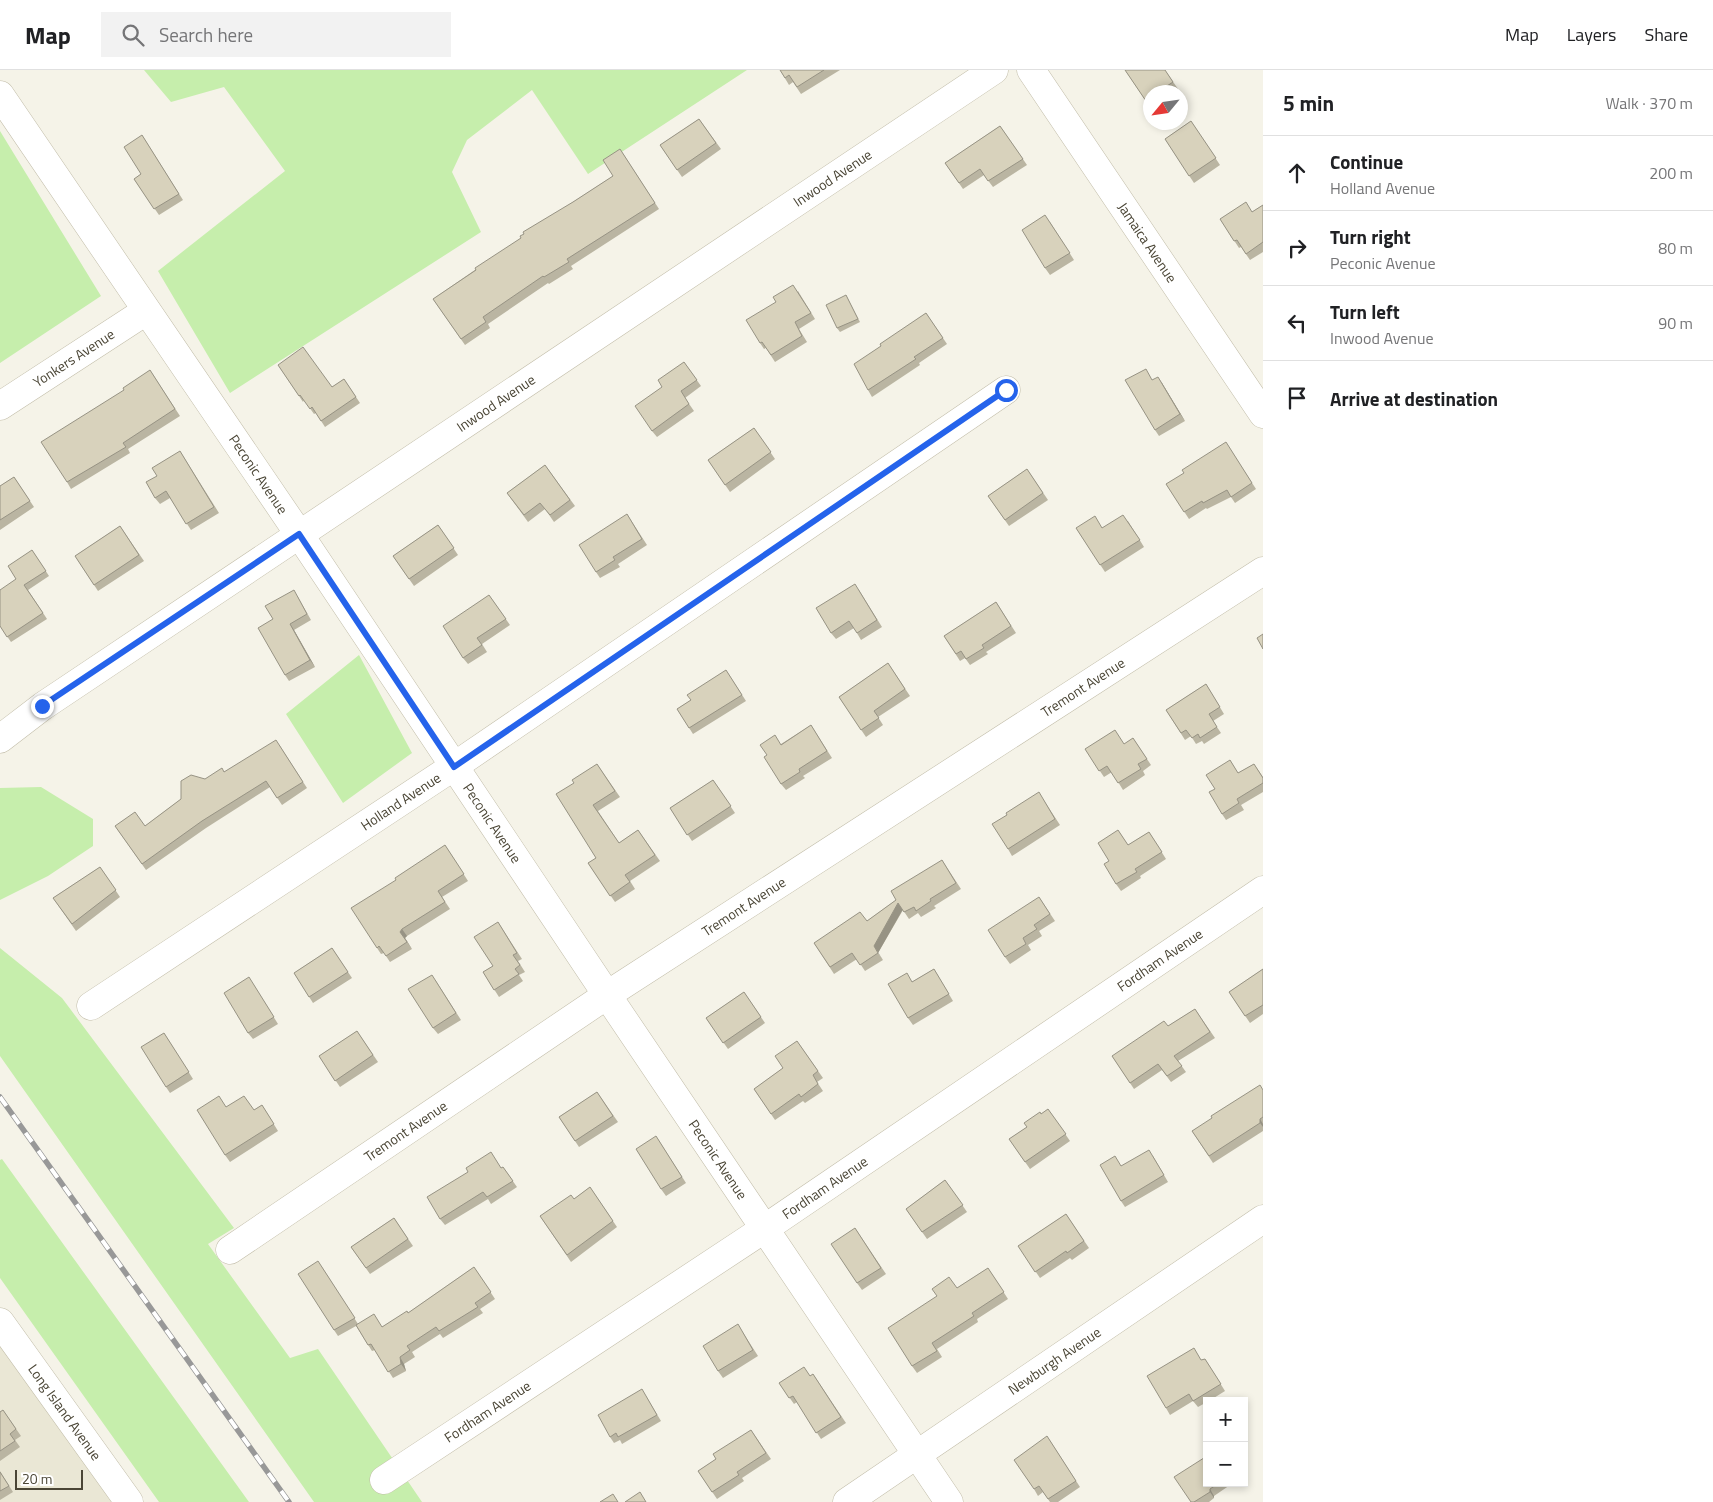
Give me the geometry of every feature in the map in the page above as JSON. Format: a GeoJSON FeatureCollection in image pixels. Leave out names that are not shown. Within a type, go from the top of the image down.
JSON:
{"type":"FeatureCollection","features":[{"type":"Feature","properties":{"kind":"street","name":"Inwood Avenue"},"geometry":{"type":"LineString","coordinates":[[0,739],[42,706],[994,70]]}},
{"type":"Feature","properties":{"kind":"street","name":"Jamaica Avenue"},"geometry":{"type":"LineString","coordinates":[[1031,70],[1263,414]]}},
{"type":"Feature","properties":{"kind":"street","name":"Peconic Avenue"},"geometry":{"type":"LineString","coordinates":[[0,95],[299,534],[949,1502]]}},
{"type":"Feature","properties":{"kind":"street","name":"Yonkers Avenue"},"geometry":{"type":"LineString","coordinates":[[0,406],[146,311]]}},
{"type":"Feature","properties":{"kind":"street","name":"Holland Avenue"},"geometry":{"type":"LineString","coordinates":[[91,1006],[454,767],[1006,390]]}},
{"type":"Feature","properties":{"kind":"street","name":"Tremont Avenue"},"geometry":{"type":"LineString","coordinates":[[230,1250],[607,995],[1263,571]]}},
{"type":"Feature","properties":{"kind":"street","name":"Fordham Avenue"},"geometry":{"type":"LineString","coordinates":[[384,1480],[764,1228],[1263,890]]}},
{"type":"Feature","properties":{"kind":"street","name":"Newburgh Avenue"},"geometry":{"type":"LineString","coordinates":[[847,1502],[1263,1219]]}},
{"type":"Feature","properties":{"kind":"street","name":"Long Island Avenue"},"geometry":{"type":"LineString","coordinates":[[0,1322],[129,1502]]}},
{"type":"Feature","properties":{"kind":"shaded area"},"geometry":{"type":"Polygon","coordinates":[[[0,1322],[129,1502],[0,1502],[0,1322]]]}},
{"type":"Feature","properties":{"kind":"green space"},"geometry":{"type":"Polygon","coordinates":[[[144,70],[747,70],[588,174],[532,90],[467,140],[452,172],[481,232],[230,393],[158,271],[285,171],[224,87],[171,102],[144,70]]]}},
{"type":"Feature","properties":{"kind":"green space"},"geometry":{"type":"Polygon","coordinates":[[[0,131],[101,296],[0,363],[0,131]]]}},
{"type":"Feature","properties":{"kind":"green space"},"geometry":{"type":"Polygon","coordinates":[[[359,655],[412,753],[343,803],[286,714],[359,655]]]}},
{"type":"Feature","properties":{"kind":"green space"},"geometry":{"type":"Polygon","coordinates":[[[41,787],[93,819],[93,846],[48,876],[0,900],[0,788],[41,787]]]}},
{"type":"Feature","properties":{"kind":"green space"},"geometry":{"type":"Polygon","coordinates":[[[0,948],[62,998],[234,1228],[208,1244],[290,1358],[318,1349],[422,1502],[314,1502],[0,1056],[0,948]]]}},
{"type":"Feature","properties":{"kind":"green space"},"geometry":{"type":"Polygon","coordinates":[[[2,1159],[249,1502],[159,1502],[0,1278],[0,1160],[2,1159]]]}},
{"type":"Feature","properties":{"kind":"building"},"geometry":{"type":"Polygon","coordinates":[[[780,70],[824,70],[797,87],[789,75],[785,78],[780,70]]]}},
{"type":"Feature","properties":{"kind":"building"},"geometry":{"type":"Polygon","coordinates":[[[1125,70],[1165,70],[1173,82],[1168,85],[1143,85],[1143,97],[1125,70]]]}},
{"type":"Feature","properties":{"kind":"building"},"geometry":{"type":"Polygon","coordinates":[[[699,119],[716,143],[677,170],[660,145],[699,119]]]}},
{"type":"Feature","properties":{"kind":"building"},"geometry":{"type":"Polygon","coordinates":[[[1191,121],[1216,158],[1189,176],[1165,139],[1178,130],[1188,130],[1188,123],[1191,121]]]}},
{"type":"Feature","properties":{"kind":"building"},"geometry":{"type":"Polygon","coordinates":[[[1000,126],[1023,159],[988,181],[980,169],[959,183],[945,163],[1000,126]]]}},
{"type":"Feature","properties":{"kind":"building"},"geometry":{"type":"Polygon","coordinates":[[[142,135],[179,194],[154,209],[134,179],[141,174],[124,147],[142,135]]]}},
{"type":"Feature","properties":{"kind":"building"},"geometry":{"type":"Polygon","coordinates":[[[620,149],[655,203],[567,259],[569,262],[543,276],[483,317],[486,322],[461,339],[433,299],[476,270],[475,268],[521,238],[520,236],[524,234],[523,232],[613,176],[603,160],[620,149]]]}},
{"type":"Feature","properties":{"kind":"building"},"geometry":{"type":"Polygon","coordinates":[[[1246,202],[1252,212],[1263,205],[1263,242],[1246,254],[1237,240],[1234,241],[1220,219],[1246,202]]]}},
{"type":"Feature","properties":{"kind":"building"},"geometry":{"type":"Polygon","coordinates":[[[1045,215],[1070,253],[1045,268],[1022,230],[1045,215]]]}},
{"type":"Feature","properties":{"kind":"building"},"geometry":{"type":"Polygon","coordinates":[[[793,285],[811,313],[795,322],[802,336],[771,355],[762,342],[760,343],[746,320],[776,302],[773,297],[793,285]]]}},
{"type":"Feature","properties":{"kind":"building"},"geometry":{"type":"Polygon","coordinates":[[[846,295],[858,319],[837,328],[826,305],[846,295]]]}},
{"type":"Feature","properties":{"kind":"building"},"geometry":{"type":"Polygon","coordinates":[[[926,313],[943,338],[914,357],[916,359],[868,390],[854,364],[926,313]]]}},
{"type":"Feature","properties":{"kind":"building"},"geometry":{"type":"Polygon","coordinates":[[[303,347],[332,387],[344,379],[356,397],[321,421],[312,407],[310,409],[299,396],[278,365],[303,347]]]}},
{"type":"Feature","properties":{"kind":"building"},"geometry":{"type":"Polygon","coordinates":[[[684,362],[697,380],[681,391],[689,404],[652,431],[635,406],[662,387],[658,380],[684,362]]]}},
{"type":"Feature","properties":{"kind":"building"},"geometry":{"type":"Polygon","coordinates":[[[1146,369],[1152,380],[1158,377],[1180,414],[1155,430],[1125,380],[1146,369]]]}},
{"type":"Feature","properties":{"kind":"building"},"geometry":{"type":"Polygon","coordinates":[[[150,370],[175,409],[123,443],[126,447],[67,482],[41,442],[124,390],[123,388],[150,370]]]}},
{"type":"Feature","properties":{"kind":"building"},"geometry":{"type":"Polygon","coordinates":[[[754,428],[771,452],[725,485],[708,460],[754,428]]]}},
{"type":"Feature","properties":{"kind":"building"},"geometry":{"type":"Polygon","coordinates":[[[1226,442],[1252,483],[1231,497],[1227,490],[1203,503],[1202,501],[1184,512],[1166,484],[1184,473],[1182,470],[1226,442]]]}},
{"type":"Feature","properties":{"kind":"building"},"geometry":{"type":"Polygon","coordinates":[[[180,451],[214,507],[186,524],[166,491],[155,498],[146,482],[157,476],[152,468],[180,451]]]}},
{"type":"Feature","properties":{"kind":"building"},"geometry":{"type":"Polygon","coordinates":[[[545,465],[570,500],[550,515],[540,503],[524,515],[507,493],[545,465]]]}},
{"type":"Feature","properties":{"kind":"building"},"geometry":{"type":"Polygon","coordinates":[[[1027,469],[1043,493],[1005,520],[988,496],[1027,469]]]}},
{"type":"Feature","properties":{"kind":"building"},"geometry":{"type":"Polygon","coordinates":[[[14,477],[30,501],[0,520],[0,486],[14,477]]]}},
{"type":"Feature","properties":{"kind":"building"},"geometry":{"type":"Polygon","coordinates":[[[627,514],[642,539],[613,557],[615,560],[596,572],[579,545],[627,514]]]}},
{"type":"Feature","properties":{"kind":"building"},"geometry":{"type":"Polygon","coordinates":[[[1123,515],[1140,540],[1100,565],[1076,528],[1095,516],[1102,528],[1123,515]]]}},
{"type":"Feature","properties":{"kind":"building"},"geometry":{"type":"Polygon","coordinates":[[[438,525],[454,548],[409,579],[393,556],[438,525]]]}},
{"type":"Feature","properties":{"kind":"building"},"geometry":{"type":"Polygon","coordinates":[[[120,526],[139,555],[94,585],[75,556],[120,526]]]}},
{"type":"Feature","properties":{"kind":"building"},"geometry":{"type":"Polygon","coordinates":[[[32,550],[46,571],[24,585],[43,613],[7,637],[0,626],[0,590],[16,579],[8,566],[32,550]]]}},
{"type":"Feature","properties":{"kind":"building"},"geometry":{"type":"Polygon","coordinates":[[[855,584],[877,620],[857,633],[849,621],[831,633],[816,608],[855,584]]]}},
{"type":"Feature","properties":{"kind":"building"},"geometry":{"type":"Polygon","coordinates":[[[294,590],[307,614],[290,624],[310,660],[285,675],[258,628],[273,619],[265,606],[294,590]]]}},
{"type":"Feature","properties":{"kind":"building"},"geometry":{"type":"Polygon","coordinates":[[[489,595],[506,619],[477,638],[482,645],[463,658],[443,626],[489,595]]]}},
{"type":"Feature","properties":{"kind":"building"},"geometry":{"type":"Polygon","coordinates":[[[996,602],[1011,626],[982,645],[984,648],[966,659],[961,651],[956,654],[944,636],[996,602]]]}},
{"type":"Feature","properties":{"kind":"building"},"geometry":{"type":"Polygon","coordinates":[[[1263,634],[1263,649],[1257,638],[1263,634]]]}},
{"type":"Feature","properties":{"kind":"building"},"geometry":{"type":"Polygon","coordinates":[[[888,663],[905,689],[874,711],[879,718],[861,730],[839,697],[888,663]]]}},
{"type":"Feature","properties":{"kind":"building"},"geometry":{"type":"Polygon","coordinates":[[[726,670],[742,695],[689,728],[677,709],[691,700],[687,695],[726,670]]]}},
{"type":"Feature","properties":{"kind":"building"},"geometry":{"type":"Polygon","coordinates":[[[1206,684],[1220,707],[1209,714],[1217,727],[1200,738],[1198,734],[1192,738],[1186,730],[1181,733],[1166,710],[1206,684]]]}},
{"type":"Feature","properties":{"kind":"building"},"geometry":{"type":"Polygon","coordinates":[[[811,725],[827,751],[799,769],[800,772],[781,784],[764,757],[767,755],[760,745],[775,735],[781,745],[811,725]]]}},
{"type":"Feature","properties":{"kind":"building"},"geometry":{"type":"Polygon","coordinates":[[[1115,730],[1124,744],[1133,738],[1147,759],[1138,764],[1141,769],[1118,783],[1107,766],[1099,771],[1085,749],[1115,730]]]}},
{"type":"Feature","properties":{"kind":"building"},"geometry":{"type":"Polygon","coordinates":[[[276,740],[303,782],[277,798],[266,781],[202,821],[142,864],[115,826],[135,812],[145,826],[181,799],[181,781],[191,775],[205,779],[222,768],[224,772],[276,740]]]}},
{"type":"Feature","properties":{"kind":"building"},"geometry":{"type":"Polygon","coordinates":[[[1230,760],[1238,773],[1254,764],[1263,778],[1263,783],[1237,799],[1239,803],[1222,814],[1209,792],[1215,789],[1206,775],[1230,760]]]}},
{"type":"Feature","properties":{"kind":"building"},"geometry":{"type":"Polygon","coordinates":[[[597,764],[615,791],[593,805],[619,843],[638,830],[655,855],[625,875],[630,882],[610,896],[588,863],[596,858],[556,794],[574,783],[572,780],[597,764]]]}},
{"type":"Feature","properties":{"kind":"building"},"geometry":{"type":"Polygon","coordinates":[[[713,780],[731,806],[687,835],[670,808],[713,780]]]}},
{"type":"Feature","properties":{"kind":"building"},"geometry":{"type":"Polygon","coordinates":[[[1039,792],[1055,819],[1008,849],[992,824],[1039,792]]]}},
{"type":"Feature","properties":{"kind":"building"},"geometry":{"type":"Polygon","coordinates":[[[1118,830],[1128,845],[1149,832],[1162,852],[1135,869],[1137,872],[1116,884],[1104,864],[1109,861],[1098,843],[1118,830]]]}},
{"type":"Feature","properties":{"kind":"building"},"geometry":{"type":"Polygon","coordinates":[[[445,845],[464,874],[438,891],[445,902],[402,929],[400,932],[407,942],[386,956],[379,946],[377,948],[351,908],[396,880],[395,878],[445,845]]]}},
{"type":"Feature","properties":{"kind":"building"},"geometry":{"type":"Polygon","coordinates":[[[942,860],[956,883],[930,899],[931,901],[916,911],[914,907],[904,912],[898,903],[874,946],[878,953],[860,965],[852,953],[830,967],[814,943],[860,912],[867,921],[896,900],[891,891],[942,860]]]}},
{"type":"Feature","properties":{"kind":"building"},"geometry":{"type":"Polygon","coordinates":[[[100,867],[116,890],[72,924],[53,898],[100,867]]]}},
{"type":"Feature","properties":{"kind":"building"},"geometry":{"type":"Polygon","coordinates":[[[1039,897],[1050,914],[1034,925],[1037,929],[1023,938],[1026,944],[1005,957],[988,930],[1039,897]]]}},
{"type":"Feature","properties":{"kind":"building"},"geometry":{"type":"Polygon","coordinates":[[[498,922],[517,953],[513,955],[520,965],[515,969],[519,974],[494,990],[483,972],[493,966],[474,937],[498,922]]]}},
{"type":"Feature","properties":{"kind":"building"},"geometry":{"type":"Polygon","coordinates":[[[332,948],[348,972],[309,997],[294,973],[332,948]]]}},
{"type":"Feature","properties":{"kind":"building"},"geometry":{"type":"Polygon","coordinates":[[[934,969],[949,994],[908,1018],[888,984],[907,973],[912,982],[934,969]]]}},
{"type":"Feature","properties":{"kind":"building"},"geometry":{"type":"Polygon","coordinates":[[[1263,969],[1263,1005],[1245,1016],[1229,992],[1263,969]]]}},
{"type":"Feature","properties":{"kind":"building"},"geometry":{"type":"Polygon","coordinates":[[[432,975],[456,1013],[433,1028],[408,989],[432,975]]]}},
{"type":"Feature","properties":{"kind":"building"},"geometry":{"type":"Polygon","coordinates":[[[249,977],[274,1017],[248,1033],[224,993],[249,977]]]}},
{"type":"Feature","properties":{"kind":"building"},"geometry":{"type":"Polygon","coordinates":[[[744,992],[761,1017],[723,1043],[706,1018],[744,992]]]}},
{"type":"Feature","properties":{"kind":"building"},"geometry":{"type":"Polygon","coordinates":[[[1195,1009],[1210,1032],[1174,1056],[1182,1066],[1167,1076],[1158,1064],[1130,1083],[1112,1056],[1164,1021],[1168,1026],[1195,1009]]]}},
{"type":"Feature","properties":{"kind":"building"},"geometry":{"type":"Polygon","coordinates":[[[357,1031],[373,1055],[335,1081],[319,1056],[357,1031]]]}},
{"type":"Feature","properties":{"kind":"building"},"geometry":{"type":"Polygon","coordinates":[[[164,1033],[189,1072],[166,1087],[141,1047],[164,1033]]]}},
{"type":"Feature","properties":{"kind":"building"},"geometry":{"type":"Polygon","coordinates":[[[797,1041],[818,1071],[813,1075],[818,1084],[801,1097],[799,1094],[771,1114],[754,1089],[783,1068],[775,1056],[797,1041]]]}},
{"type":"Feature","properties":{"kind":"building"},"geometry":{"type":"Polygon","coordinates":[[[1260,1085],[1263,1090],[1263,1117],[1260,1119],[1260,1123],[1209,1156],[1192,1131],[1212,1118],[1211,1116],[1260,1085]]]}},
{"type":"Feature","properties":{"kind":"building"},"geometry":{"type":"Polygon","coordinates":[[[597,1092],[613,1116],[575,1141],[559,1117],[597,1092]]]}},
{"type":"Feature","properties":{"kind":"building"},"geometry":{"type":"Polygon","coordinates":[[[219,1096],[226,1107],[244,1096],[254,1110],[262,1105],[274,1124],[225,1155],[197,1110],[219,1096]]]}},
{"type":"Feature","properties":{"kind":"building"},"geometry":{"type":"Polygon","coordinates":[[[1048,1109],[1066,1134],[1025,1162],[1009,1139],[1027,1127],[1024,1123],[1048,1109]]]}},
{"type":"Feature","properties":{"kind":"building"},"geometry":{"type":"Polygon","coordinates":[[[656,1136],[682,1177],[661,1189],[636,1149],[656,1136]]]}},
{"type":"Feature","properties":{"kind":"building"},"geometry":{"type":"Polygon","coordinates":[[[1149,1150],[1164,1175],[1121,1201],[1100,1165],[1115,1156],[1121,1166],[1149,1150]]]}},
{"type":"Feature","properties":{"kind":"building"},"geometry":{"type":"Polygon","coordinates":[[[491,1152],[501,1168],[503,1167],[513,1181],[487,1197],[483,1192],[440,1219],[427,1197],[468,1172],[466,1168],[491,1152]]]}},
{"type":"Feature","properties":{"kind":"building"},"geometry":{"type":"Polygon","coordinates":[[[945,1180],[963,1205],[922,1232],[906,1209],[945,1180]]]}},
{"type":"Feature","properties":{"kind":"building"},"geometry":{"type":"Polygon","coordinates":[[[590,1187],[613,1221],[567,1255],[540,1216],[571,1195],[574,1199],[590,1187]]]}},
{"type":"Feature","properties":{"kind":"building"},"geometry":{"type":"Polygon","coordinates":[[[1066,1214],[1084,1241],[1035,1272],[1018,1246],[1066,1214]]]}},
{"type":"Feature","properties":{"kind":"building"},"geometry":{"type":"Polygon","coordinates":[[[394,1218],[408,1239],[366,1268],[351,1247],[394,1218]]]}},
{"type":"Feature","properties":{"kind":"building"},"geometry":{"type":"Polygon","coordinates":[[[855,1228],[881,1268],[857,1283],[831,1244],[855,1228]]]}},
{"type":"Feature","properties":{"kind":"building"},"geometry":{"type":"Polygon","coordinates":[[[318,1261],[355,1318],[334,1330],[298,1274],[318,1261]]]}},
{"type":"Feature","properties":{"kind":"building"},"geometry":{"type":"Polygon","coordinates":[[[474,1267],[491,1292],[475,1303],[478,1307],[439,1331],[436,1327],[407,1346],[410,1350],[400,1357],[401,1364],[388,1372],[371,1344],[368,1345],[356,1325],[374,1314],[382,1327],[407,1311],[408,1313],[474,1267]]]}},
{"type":"Feature","properties":{"kind":"building"},"geometry":{"type":"Polygon","coordinates":[[[988,1268],[1004,1292],[972,1313],[974,1316],[932,1343],[937,1351],[912,1366],[888,1328],[937,1296],[932,1289],[949,1277],[957,1288],[988,1268]]]}},
{"type":"Feature","properties":{"kind":"building"},"geometry":{"type":"Polygon","coordinates":[[[738,1324],[753,1350],[718,1371],[703,1346],[738,1324]]]}},
{"type":"Feature","properties":{"kind":"building"},"geometry":{"type":"Polygon","coordinates":[[[1194,1348],[1201,1360],[1205,1359],[1221,1384],[1193,1401],[1189,1394],[1166,1408],[1147,1376],[1194,1348]]]}},
{"type":"Feature","properties":{"kind":"building"},"geometry":{"type":"Polygon","coordinates":[[[804,1367],[810,1376],[813,1374],[841,1417],[816,1433],[793,1396],[789,1398],[779,1383],[804,1367]]]}},
{"type":"Feature","properties":{"kind":"building"},"geometry":{"type":"Polygon","coordinates":[[[642,1389],[657,1415],[618,1437],[616,1433],[610,1437],[598,1415],[642,1389]]]}},
{"type":"Feature","properties":{"kind":"building"},"geometry":{"type":"Polygon","coordinates":[[[3,1410],[16,1429],[10,1434],[15,1441],[0,1451],[0,1412],[3,1410]]]}},
{"type":"Feature","properties":{"kind":"building"},"geometry":{"type":"Polygon","coordinates":[[[751,1430],[766,1453],[737,1472],[739,1475],[712,1492],[698,1471],[716,1459],[713,1454],[751,1430]]]}},
{"type":"Feature","properties":{"kind":"building"},"geometry":{"type":"Polygon","coordinates":[[[1047,1436],[1076,1481],[1048,1499],[1039,1486],[1034,1489],[1014,1460],[1047,1436]]]}},
{"type":"Feature","properties":{"kind":"building"},"geometry":{"type":"Polygon","coordinates":[[[1203,1459],[1203,1487],[1213,1487],[1210,1489],[1210,1492],[1191,1502],[1174,1477],[1203,1459]]]}},
{"type":"Feature","properties":{"kind":"building"},"geometry":{"type":"Polygon","coordinates":[[[0,1472],[9,1486],[0,1491],[0,1472]]]}},
{"type":"Feature","properties":{"kind":"building"},"geometry":{"type":"Polygon","coordinates":[[[640,1492],[646,1502],[625,1502],[640,1492]]]}},
{"type":"Feature","properties":{"kind":"building"},"geometry":{"type":"Polygon","coordinates":[[[613,1494],[618,1502],[600,1502],[613,1494]]]}},
{"type":"Feature","properties":{"kind":"railway"},"geometry":{"type":"LineString","coordinates":[[0,1097],[289,1502]]}},
{"type":"Feature","properties":{"kind":"route"},"geometry":{"type":"LineString","coordinates":[[42,706],[299,534],[454,767],[1006,390]]}}]}
